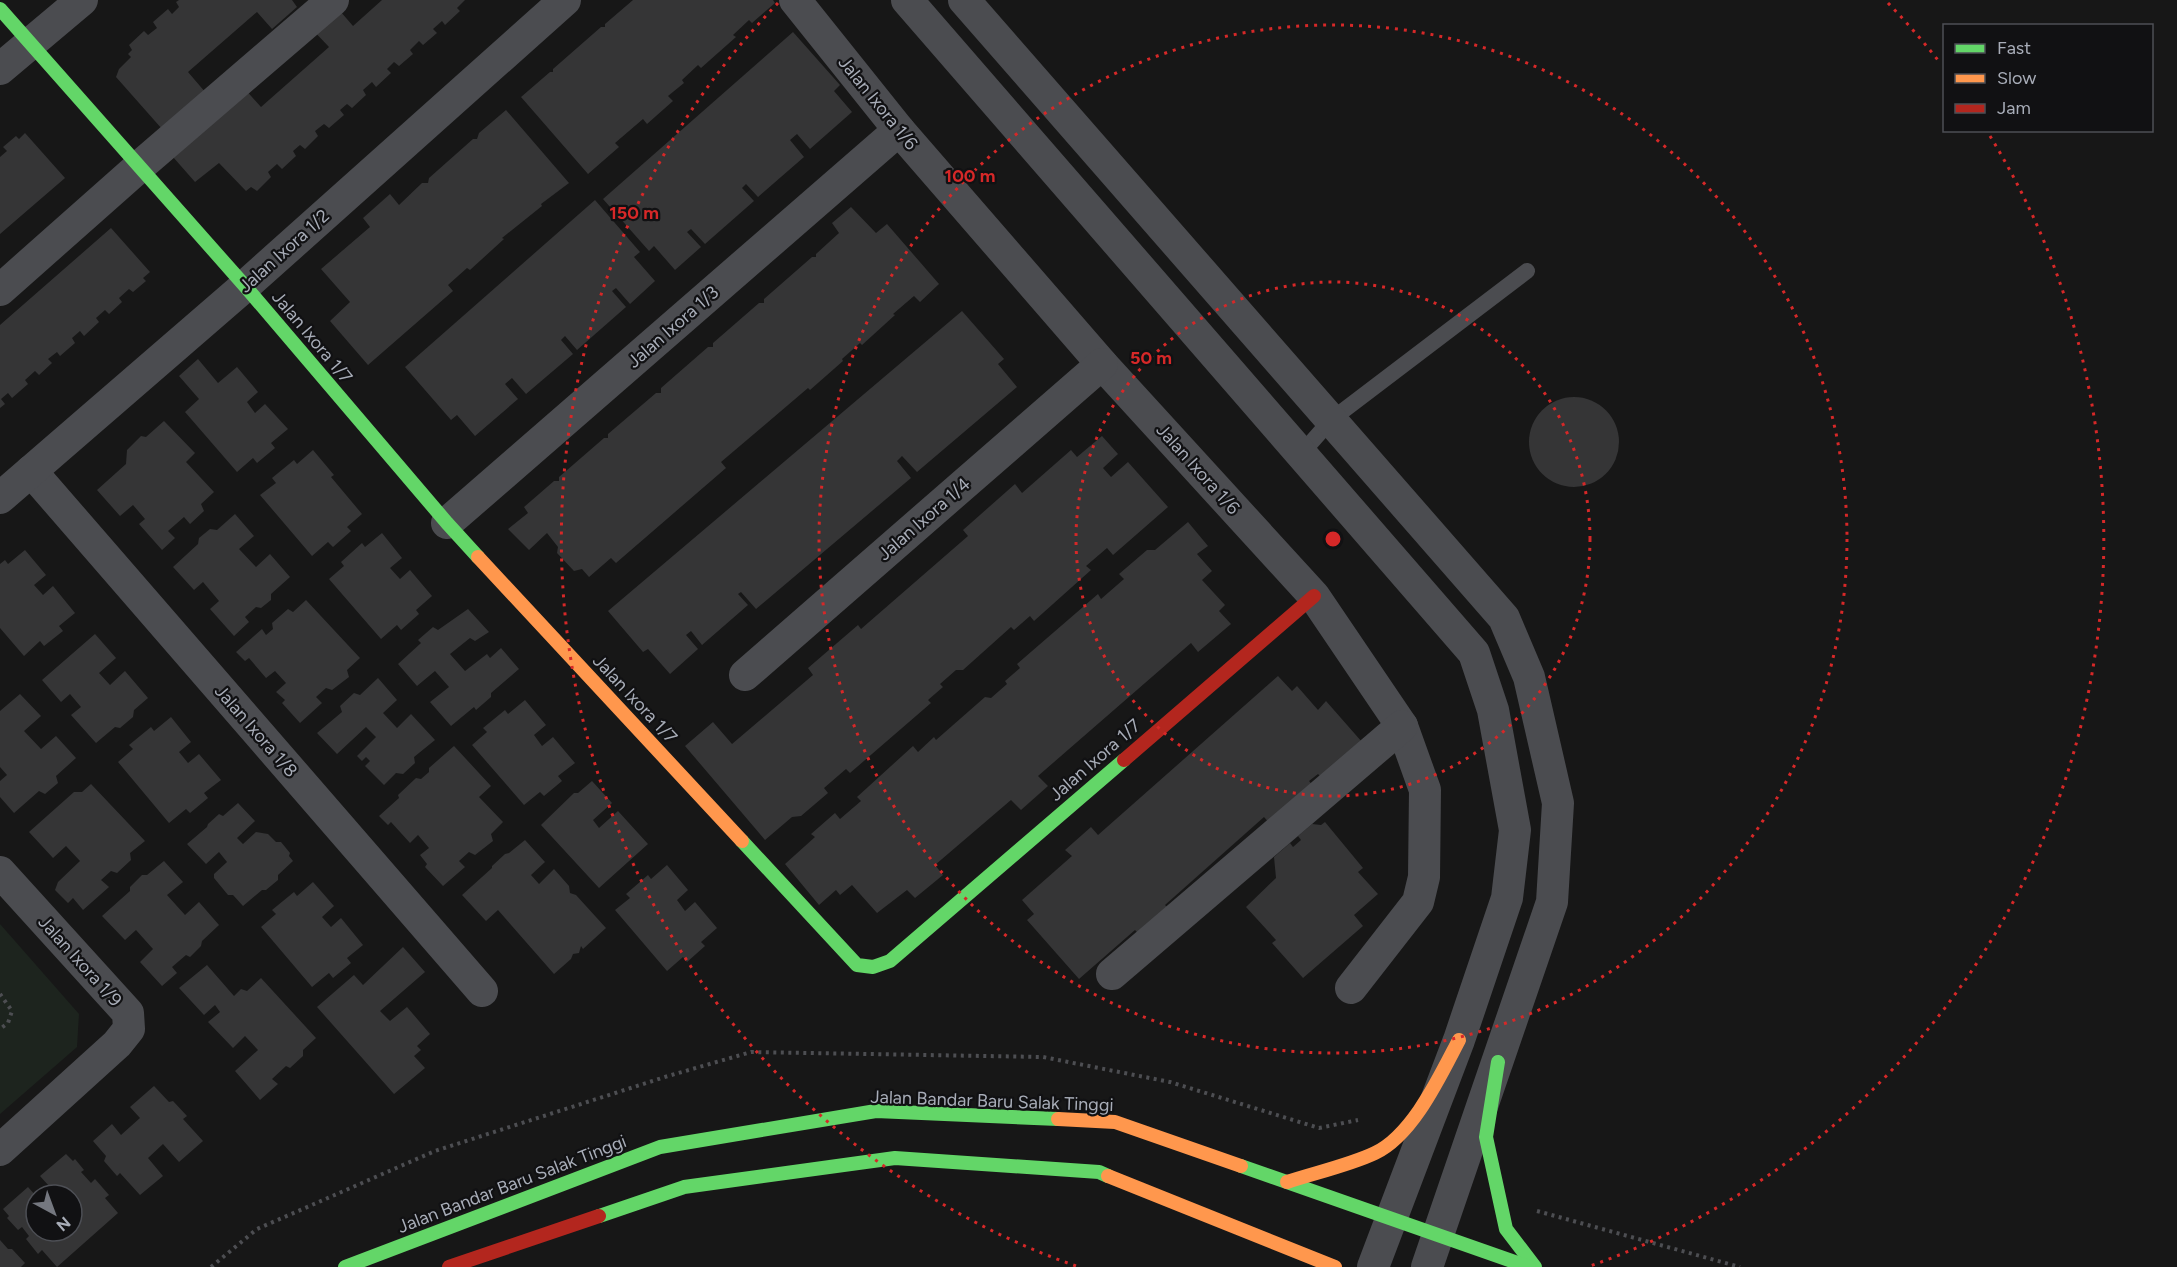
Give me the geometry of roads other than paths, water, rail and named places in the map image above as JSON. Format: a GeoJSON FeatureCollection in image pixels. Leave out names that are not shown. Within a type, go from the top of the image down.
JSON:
{"type":"FeatureCollection","features":[{"type":"Feature","properties":{"kind":"main road","name":"Jalan Ixora 1/7"},"geometry":{"type":"LineString","coordinates":[[0,9],[245,286],[447,523],[857,965],[873,967],[890,961],[1314,596]]}},
{"type":"Feature","properties":{"kind":"main road"},"geometry":{"type":"LineString","coordinates":[[1287,1182],[1376,1153],[1399,1136],[1429,1097],[1459,1040]]}},
{"type":"Feature","properties":{"kind":"main road"},"geometry":{"type":"LineString","coordinates":[[1498,1062],[1486,1137],[1506,1229],[1535,1267]]}},
{"type":"Feature","properties":{"kind":"main road","name":"Jalan Bandar Baru Salak Tinggi"},"geometry":{"type":"LineString","coordinates":[[345,1267],[660,1147],[876,1111],[1115,1122],[1529,1267]]}},
{"type":"Feature","properties":{"kind":"main road"},"geometry":{"type":"LineString","coordinates":[[449,1267],[684,1187],[895,1158],[1099,1172],[1335,1267]]}},
{"type":"Feature","properties":{"kind":"street"},"geometry":{"type":"LineString","coordinates":[[0,69],[82,0]]}},
{"type":"Feature","properties":{"kind":"street"},"geometry":{"type":"LineString","coordinates":[[0,290],[333,0]]}},
{"type":"Feature","properties":{"kind":"street","name":"Jalan Ixora 1/2"},"geometry":{"type":"LineString","coordinates":[[0,498],[245,286],[565,0]]}},
{"type":"Feature","properties":{"kind":"street","name":"Jalan Ixora 1/6"},"geometry":{"type":"LineString","coordinates":[[795,0],[899,130],[1102,364],[1314,596],[1402,726],[1425,790],[1424,877],[1418,902],[1351,988]]}},
{"type":"Feature","properties":{"kind":"street"},"geometry":{"type":"LineString","coordinates":[[907,0],[1474,653],[1493,710],[1515,830],[1507,898],[1459,1040],[1373,1267]]}},
{"type":"Feature","properties":{"kind":"street"},"geometry":{"type":"LineString","coordinates":[[964,0],[1504,618],[1529,677],[1558,803],[1552,902],[1427,1267]]}},
{"type":"Feature","properties":{"kind":"street","name":"Jalan Ixora 1/3"},"geometry":{"type":"LineString","coordinates":[[447,523],[899,130]]}},
{"type":"Feature","properties":{"kind":"street","name":"Jalan Ixora 1/4"},"geometry":{"type":"LineString","coordinates":[[746,675],[1102,364]]}},
{"type":"Feature","properties":{"kind":"street","name":"Jalan Ixora 1/8"},"geometry":{"type":"LineString","coordinates":[[30,471],[482,991]]}},
{"type":"Feature","properties":{"kind":"street"},"geometry":{"type":"LineString","coordinates":[[1112,974],[1402,726]]}},
{"type":"Feature","properties":{"kind":"street","name":"Jalan Ixora 1/9"},"geometry":{"type":"LineString","coordinates":[[0,872],[128,1013],[129,1029],[117,1044],[0,1150]]}},
{"type":"Feature","properties":{"kind":"street"},"geometry":{"type":"LineString","coordinates":[[1507,898],[1552,902]]}},
{"type":"Feature","properties":{"kind":"lane"},"geometry":{"type":"LineString","coordinates":[[1301,454],[1331,420],[1527,271]]}}]}
